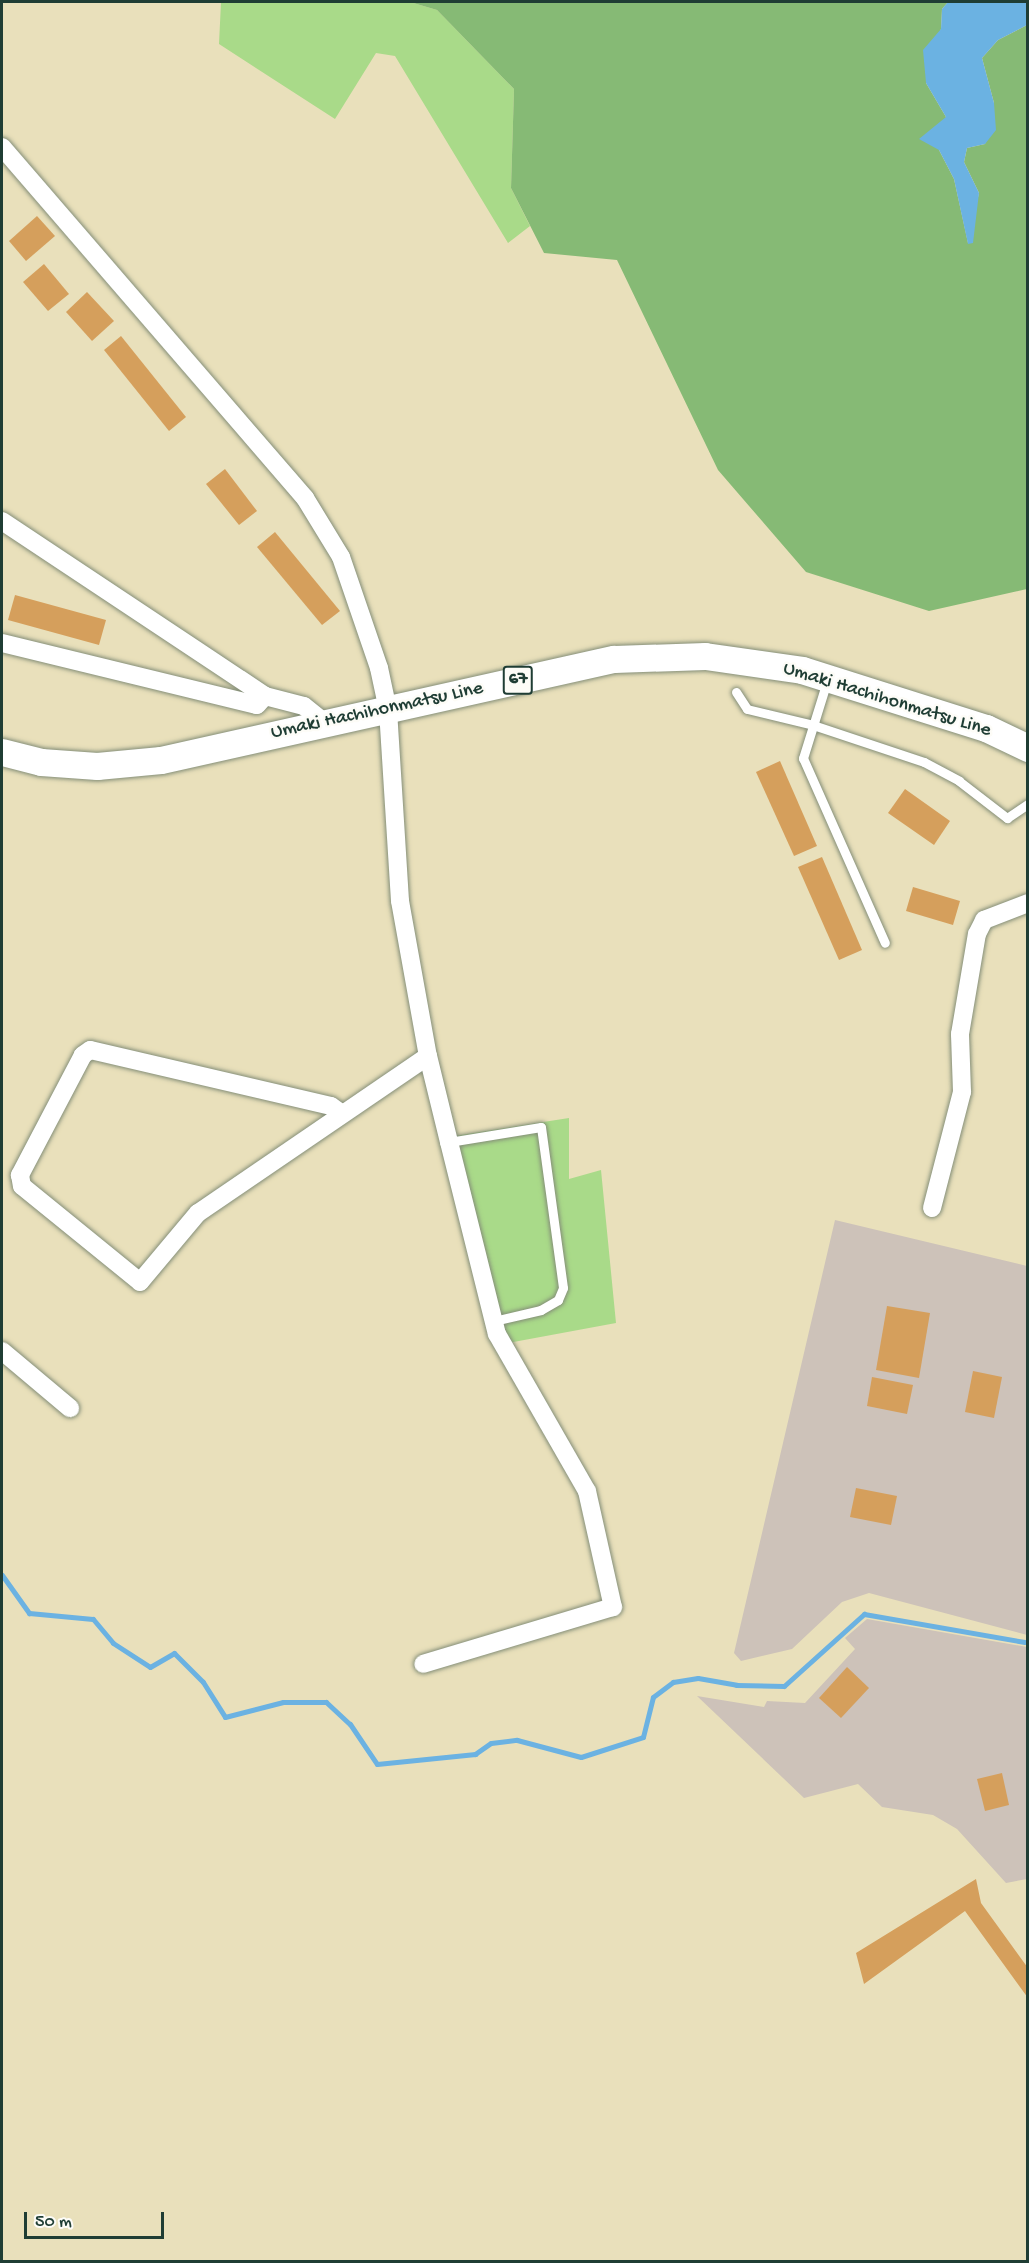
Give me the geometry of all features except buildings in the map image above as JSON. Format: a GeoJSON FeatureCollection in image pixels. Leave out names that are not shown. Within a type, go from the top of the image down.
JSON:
{"type":"FeatureCollection","features":[{"type":"Feature","properties":{"kind":"main road","name":"Umaki Hachihonmatsu Line"},"geometry":{"type":"LineString","coordinates":[[2,752],[41,762],[97,766],[161,760],[614,659],[705,656],[802,670],[986,728],[1028,748]]}},
{"type":"Feature","properties":{"kind":"street"},"geometry":{"type":"LineString","coordinates":[[2,147],[305,498],[341,557],[379,668],[388,710],[400,901],[428,1056],[449,1142],[494,1321],[526,1390],[587,1491],[613,1607],[423,1664]]}},
{"type":"Feature","properties":{"kind":"street"},"geometry":{"type":"LineString","coordinates":[[2,521],[264,696],[304,705],[324,722]]}},
{"type":"Feature","properties":{"kind":"street"},"geometry":{"type":"LineString","coordinates":[[2,643],[257,705],[264,696]]}},
{"type":"Feature","properties":{"kind":"street"},"geometry":{"type":"LineString","coordinates":[[932,1208],[962,1092],[960,1034],[977,934],[984,920],[1028,903]]}},
{"type":"Feature","properties":{"kind":"street"},"geometry":{"type":"LineString","coordinates":[[341,1113],[331,1106],[90,1050],[83,1055],[20,1175],[22,1186],[140,1282],[198,1213],[341,1113],[428,1056]]}},
{"type":"Feature","properties":{"kind":"street"},"geometry":{"type":"LineString","coordinates":[[2,1351],[70,1407]]}},
{"type":"Feature","properties":{"kind":"lane"},"geometry":{"type":"LineString","coordinates":[[828,679],[803,758],[885,943]]}},
{"type":"Feature","properties":{"kind":"lane"},"geometry":{"type":"LineString","coordinates":[[736,693],[747,709],[813,725],[924,762],[959,781],[1007,818],[1028,804]]}},
{"type":"Feature","properties":{"kind":"lane"},"geometry":{"type":"LineString","coordinates":[[449,1142],[541,1127],[563,1287],[558,1300],[541,1310],[494,1321]]}},
{"type":"Feature","properties":{"kind":"shaded area"},"geometry":{"type":"Polygon","coordinates":[[[835,1220],[1027,1266],[1027,1635],[869,1593],[842,1602],[792,1649],[741,1661],[734,1653],[835,1220]]]}},
{"type":"Feature","properties":{"kind":"shaded area"},"geometry":{"type":"Polygon","coordinates":[[[867,1619],[1027,1647],[1027,1879],[1006,1883],[957,1829],[933,1815],[882,1807],[858,1784],[804,1798],[697,1696],[764,1707],[767,1701],[805,1703],[855,1649],[845,1638],[867,1619]]]}},
{"type":"Feature","properties":{"kind":"green space"},"geometry":{"type":"Polygon","coordinates":[[[221,2],[410,2],[437,10],[514,89],[511,188],[530,226],[508,243],[395,56],[376,53],[335,119],[219,44],[221,2]]]}},
{"type":"Feature","properties":{"kind":"green space"},"geometry":{"type":"Polygon","coordinates":[[[410,2],[948,2],[942,9],[941,29],[926,83],[946,117],[939,150],[954,179],[968,243],[979,193],[964,162],[967,148],[985,144],[994,103],[982,58],[998,40],[1027,25],[1027,589],[929,611],[806,572],[718,470],[617,260],[544,253],[511,188],[514,89],[437,10],[410,2]]]}},
{"type":"Feature","properties":{"kind":"green space"},"geometry":{"type":"Polygon","coordinates":[[[569,1118],[569,1179],[601,1170],[616,1323],[508,1343],[454,1136],[569,1118]]]}},
{"type":"Feature","properties":{"kind":"water"},"geometry":{"type":"Polygon","coordinates":[[[948,2],[1027,2],[1027,25],[998,40],[982,58],[994,103],[996,130],[985,144],[967,148],[964,162],[979,193],[973,243],[968,244],[954,179],[939,150],[919,139],[946,117],[926,83],[923,50],[941,29],[942,9],[948,2]]]}},
{"type":"Feature","properties":{"kind":"waterway"},"geometry":{"type":"LineString","coordinates":[[2,1575],[29,1613],[93,1619],[113,1643],[150,1667],[174,1653],[203,1682],[225,1717],[283,1702],[326,1702],[350,1724],[377,1764],[475,1754],[491,1743],[517,1740],[581,1757],[643,1737],[653,1697],[673,1682],[698,1678],[736,1685],[784,1686],[864,1614],[1025,1642]]}}]}
